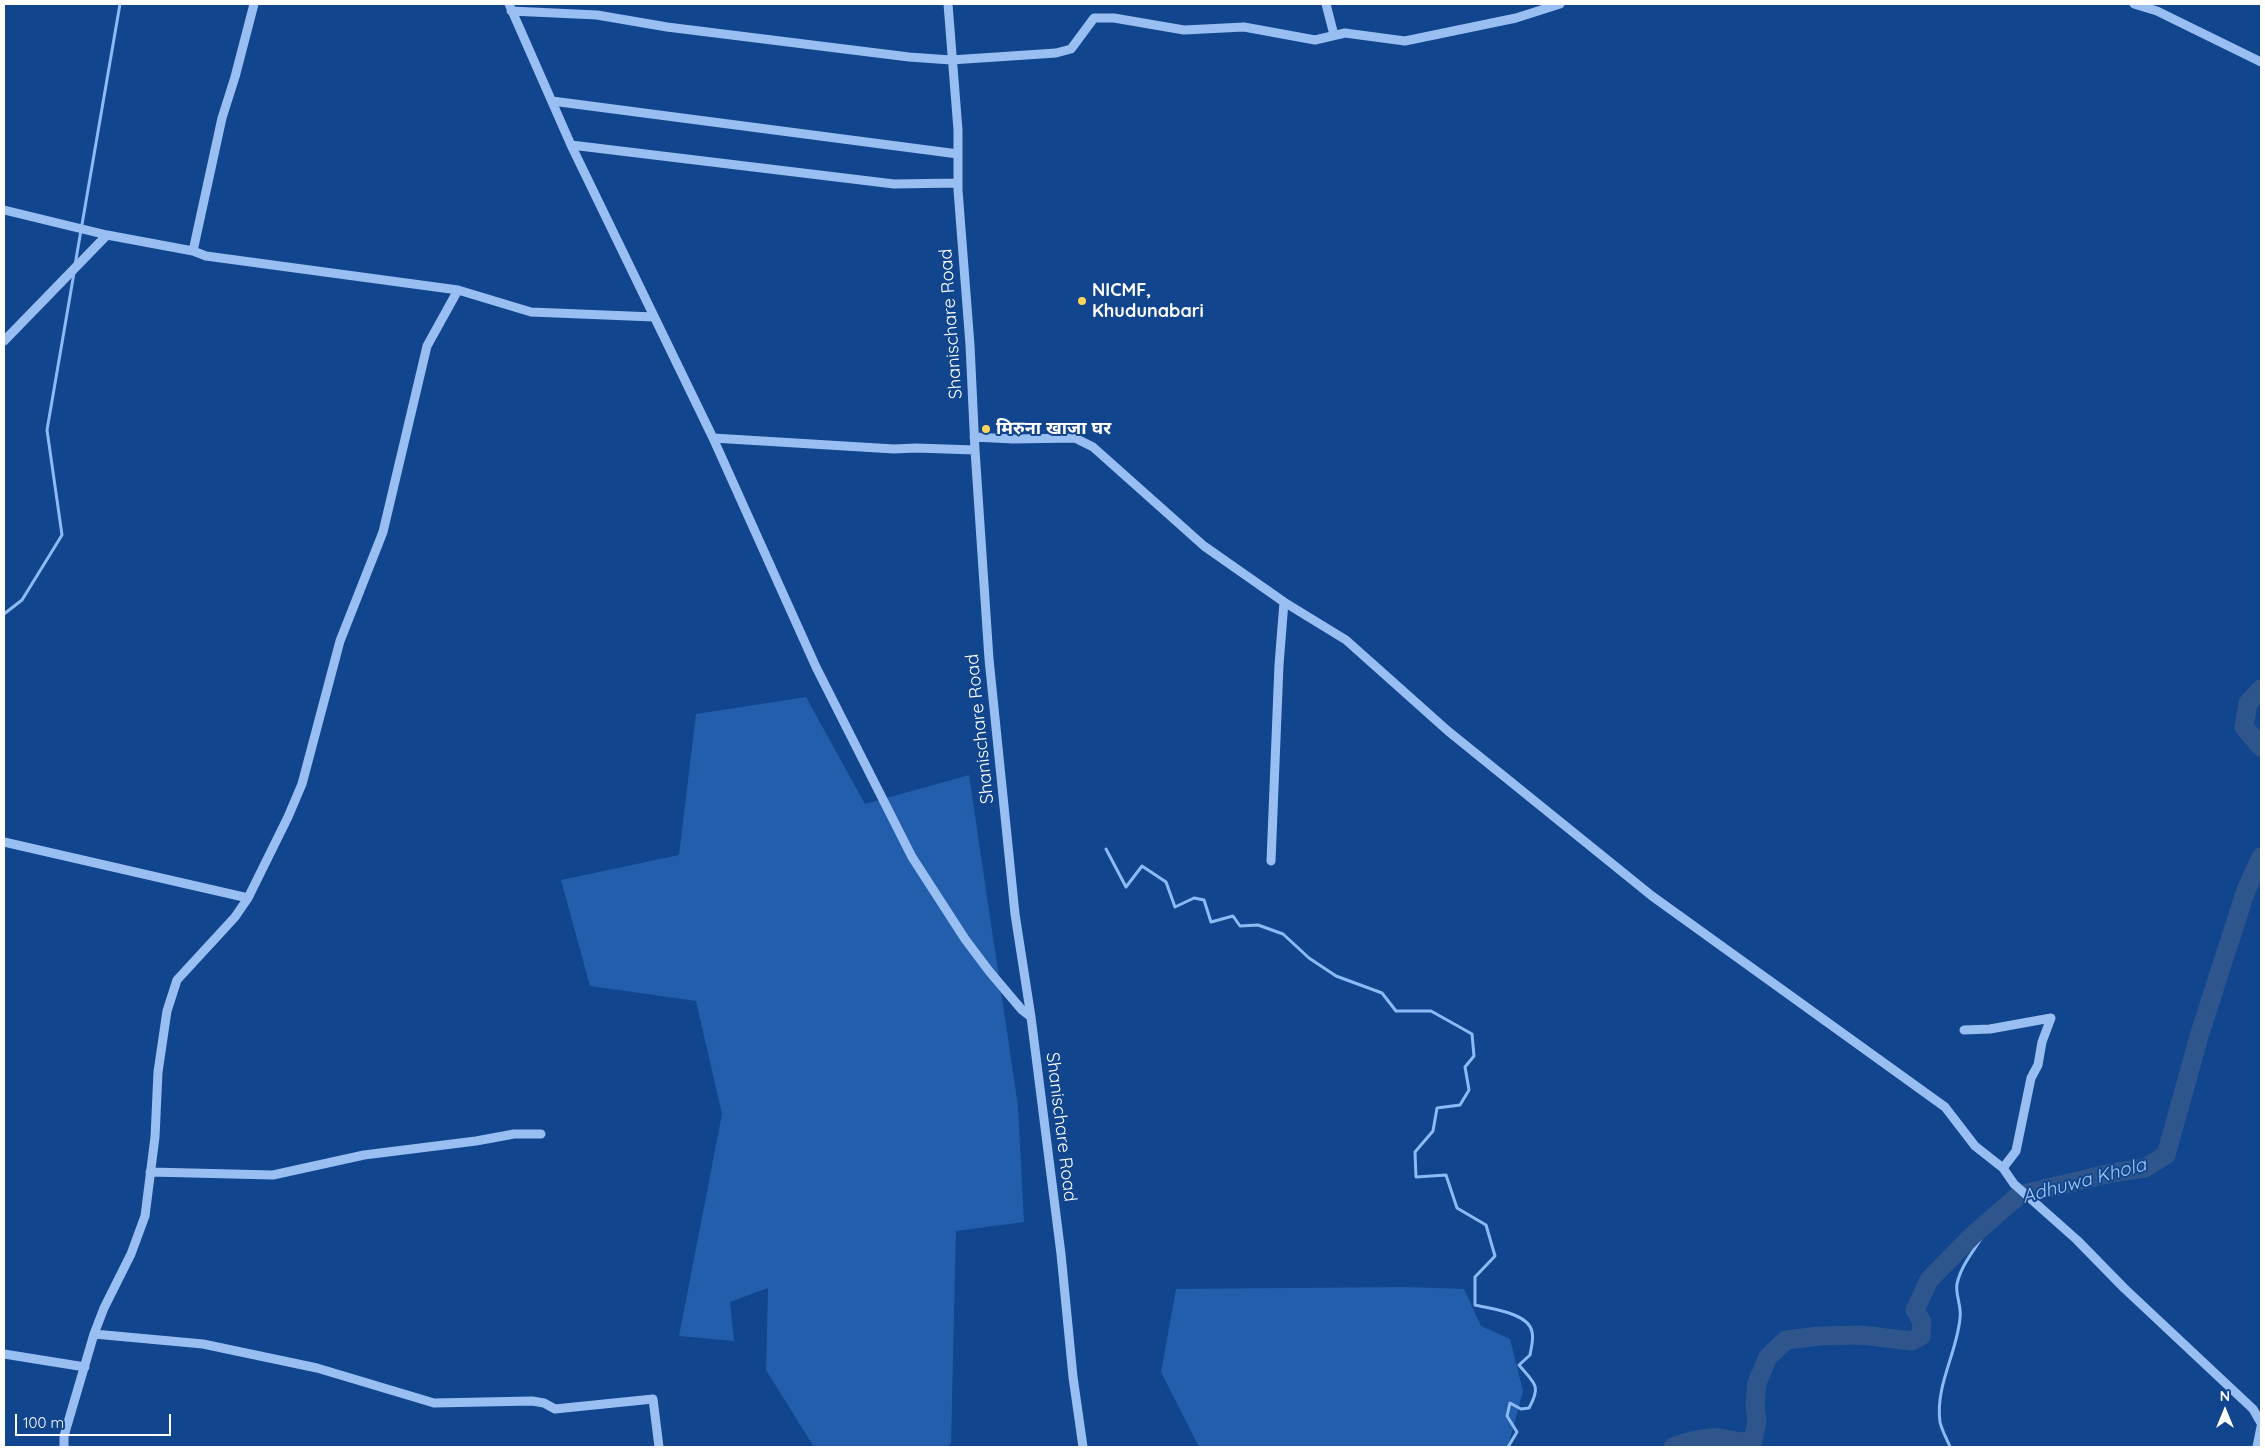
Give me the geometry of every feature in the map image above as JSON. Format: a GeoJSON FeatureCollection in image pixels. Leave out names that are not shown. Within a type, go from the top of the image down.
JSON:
{"type":"FeatureCollection","features":[{"type":"Feature","properties":{"kind":"street"},"geometry":{"type":"LineString","coordinates":[[193,251],[222,118],[254,4]]}},
{"type":"Feature","properties":{"kind":"street","name":"Shanischare Road"},"geometry":{"type":"LineString","coordinates":[[948,4],[958,130],[958,183],[989,659],[1015,914],[1031,1017],[1061,1254],[1073,1377],[1083,1447]]}},
{"type":"Feature","properties":{"kind":"street"},"geometry":{"type":"LineString","coordinates":[[1326,4],[1334,35]]}},
{"type":"Feature","properties":{"kind":"street"},"geometry":{"type":"LineString","coordinates":[[1031,1017],[1022,1010],[965,939],[912,857],[816,667],[713,438],[571,145],[510,8],[597,15],[686,29],[908,57],[951,60],[1056,53],[1071,49],[1094,18],[1114,18],[1184,30],[1244,27],[1315,40],[1345,33],[1405,42],[1516,18],[1560,4]]}},
{"type":"Feature","properties":{"kind":"street"},"geometry":{"type":"LineString","coordinates":[[2134,4],[2157,11],[2261,62]]}},
{"type":"Feature","properties":{"kind":"street"},"geometry":{"type":"LineString","coordinates":[[552,101],[958,154]]}},
{"type":"Feature","properties":{"kind":"street"},"geometry":{"type":"LineString","coordinates":[[571,145],[894,184],[958,183]]}},
{"type":"Feature","properties":{"kind":"street"},"geometry":{"type":"LineString","coordinates":[[4,210],[107,235],[193,251],[206,256],[458,290],[531,312],[654,317]]}},
{"type":"Feature","properties":{"kind":"street"},"geometry":{"type":"LineString","coordinates":[[4,341],[107,235]]}},
{"type":"Feature","properties":{"kind":"street"},"geometry":{"type":"LineString","coordinates":[[64,1447],[64,1436],[94,1334],[104,1308],[131,1254],[145,1216],[155,1136],[158,1072],[167,1011],[177,980],[235,917],[248,898],[302,784],[340,640],[383,532],[426,346],[458,290]]}},
{"type":"Feature","properties":{"kind":"street"},"geometry":{"type":"LineString","coordinates":[[974,437],[1013,439],[1075,438],[1093,447],[1204,546],[1284,602],[1346,640],[1448,731],[1652,896],[1945,1107],[1975,1146],[2003,1168],[2014,1184],[2033,1199],[2257,1408],[2261,1425],[2257,1447]]}},
{"type":"Feature","properties":{"kind":"street"},"geometry":{"type":"LineString","coordinates":[[713,438],[894,449],[974,450]]}},
{"type":"Feature","properties":{"kind":"street"},"geometry":{"type":"LineString","coordinates":[[1270,861],[1279,666],[1284,602]]}},
{"type":"Feature","properties":{"kind":"street"},"geometry":{"type":"LineString","coordinates":[[4,842],[248,898]]}},
{"type":"Feature","properties":{"kind":"street"},"geometry":{"type":"LineString","coordinates":[[1964,1030],[1990,1029],[2051,1018],[2042,1042],[2038,1065],[2031,1078],[2016,1151],[2003,1168]]}},
{"type":"Feature","properties":{"kind":"street"},"geometry":{"type":"LineString","coordinates":[[150,1172],[273,1175],[364,1155],[514,1134],[541,1134]]}},
{"type":"Feature","properties":{"kind":"street"},"geometry":{"type":"LineString","coordinates":[[94,1334],[203,1344],[317,1368],[434,1403],[532,1401],[544,1403],[555,1409],[653,1399],[659,1447]]}},
{"type":"Feature","properties":{"kind":"street"},"geometry":{"type":"LineString","coordinates":[[4,1354],[85,1367]]}},
{"type":"Feature","properties":{"kind":"shaded area"},"geometry":{"type":"Polygon","coordinates":[[[806,697],[865,804],[969,775],[1018,1106],[1024,1222],[956,1231],[951,1444],[945,1447],[814,1447],[766,1370],[768,1288],[730,1302],[734,1341],[679,1336],[722,1114],[696,1001],[590,986],[561,880],[679,855],[696,714],[806,697]]]}},
{"type":"Feature","properties":{"kind":"shaded area"},"geometry":{"type":"Polygon","coordinates":[[[1406,1287],[1464,1289],[1481,1326],[1510,1339],[1523,1391],[1508,1447],[1199,1447],[1161,1372],[1176,1289],[1406,1287]]]}},
{"type":"Feature","properties":{"kind":"waterway"},"geometry":{"type":"LineString","coordinates":[[75,265],[120,4]]}},
{"type":"Feature","properties":{"kind":"waterway"},"geometry":{"type":"LineString","coordinates":[[4,614],[22,600],[62,535],[47,430],[74,273]]}},
{"type":"Feature","properties":{"kind":"waterway","name":"Adhuwa Khola"},"geometry":{"type":"LineString","coordinates":[[2261,689],[2248,703],[2244,727],[2261,747]]}},
{"type":"Feature","properties":{"kind":"waterway"},"geometry":{"type":"LineString","coordinates":[[1106,849],[1126,887],[1142,866],[1166,882],[1175,907],[1194,898],[1204,900],[1211,922],[1233,916],[1240,926],[1258,925],[1283,934],[1309,958],[1336,976],[1382,993],[1396,1011],[1431,1011],[1472,1034],[1474,1056],[1465,1067],[1469,1090],[1460,1105],[1437,1108],[1433,1131],[1415,1152],[1416,1177],[1446,1175],[1457,1208],[1486,1225],[1495,1256],[1475,1277],[1475,1305],[1517,1316],[1524,1320],[1532,1332],[1533,1341],[1530,1355],[1519,1365],[1535,1385],[1535,1394],[1529,1408],[1521,1409],[1510,1403],[1507,1416],[1517,1432],[1508,1447]]}},
{"type":"Feature","properties":{"kind":"waterway","name":"Adhuwa Khola"},"geometry":{"type":"LineString","coordinates":[[1673,1447],[1709,1438],[1740,1442],[1753,1440],[1757,1422],[1755,1405],[1757,1383],[1768,1357],[1786,1340],[1820,1336],[1861,1335],[1911,1341],[1921,1336],[1922,1322],[1915,1310],[1929,1280],[1972,1236],[2019,1195],[2111,1173],[2145,1168],[2166,1155],[2200,1033],[2246,890],[2261,857]]}},
{"type":"Feature","properties":{"kind":"waterway"},"geometry":{"type":"LineString","coordinates":[[1950,1447],[1940,1422],[1939,1409],[1943,1383],[1955,1344],[1960,1318],[1957,1284],[1963,1267],[1991,1220]]}},
{"type":"Feature","properties":{"kind":"place","name":"NICMF, Khudunabari"},"geometry":{"type":"Point","coordinates":[1082,301]}},
{"type":"Feature","properties":{"kind":"place","name":"मिरुना खाजा घर"},"geometry":{"type":"Point","coordinates":[986,429]}}]}
